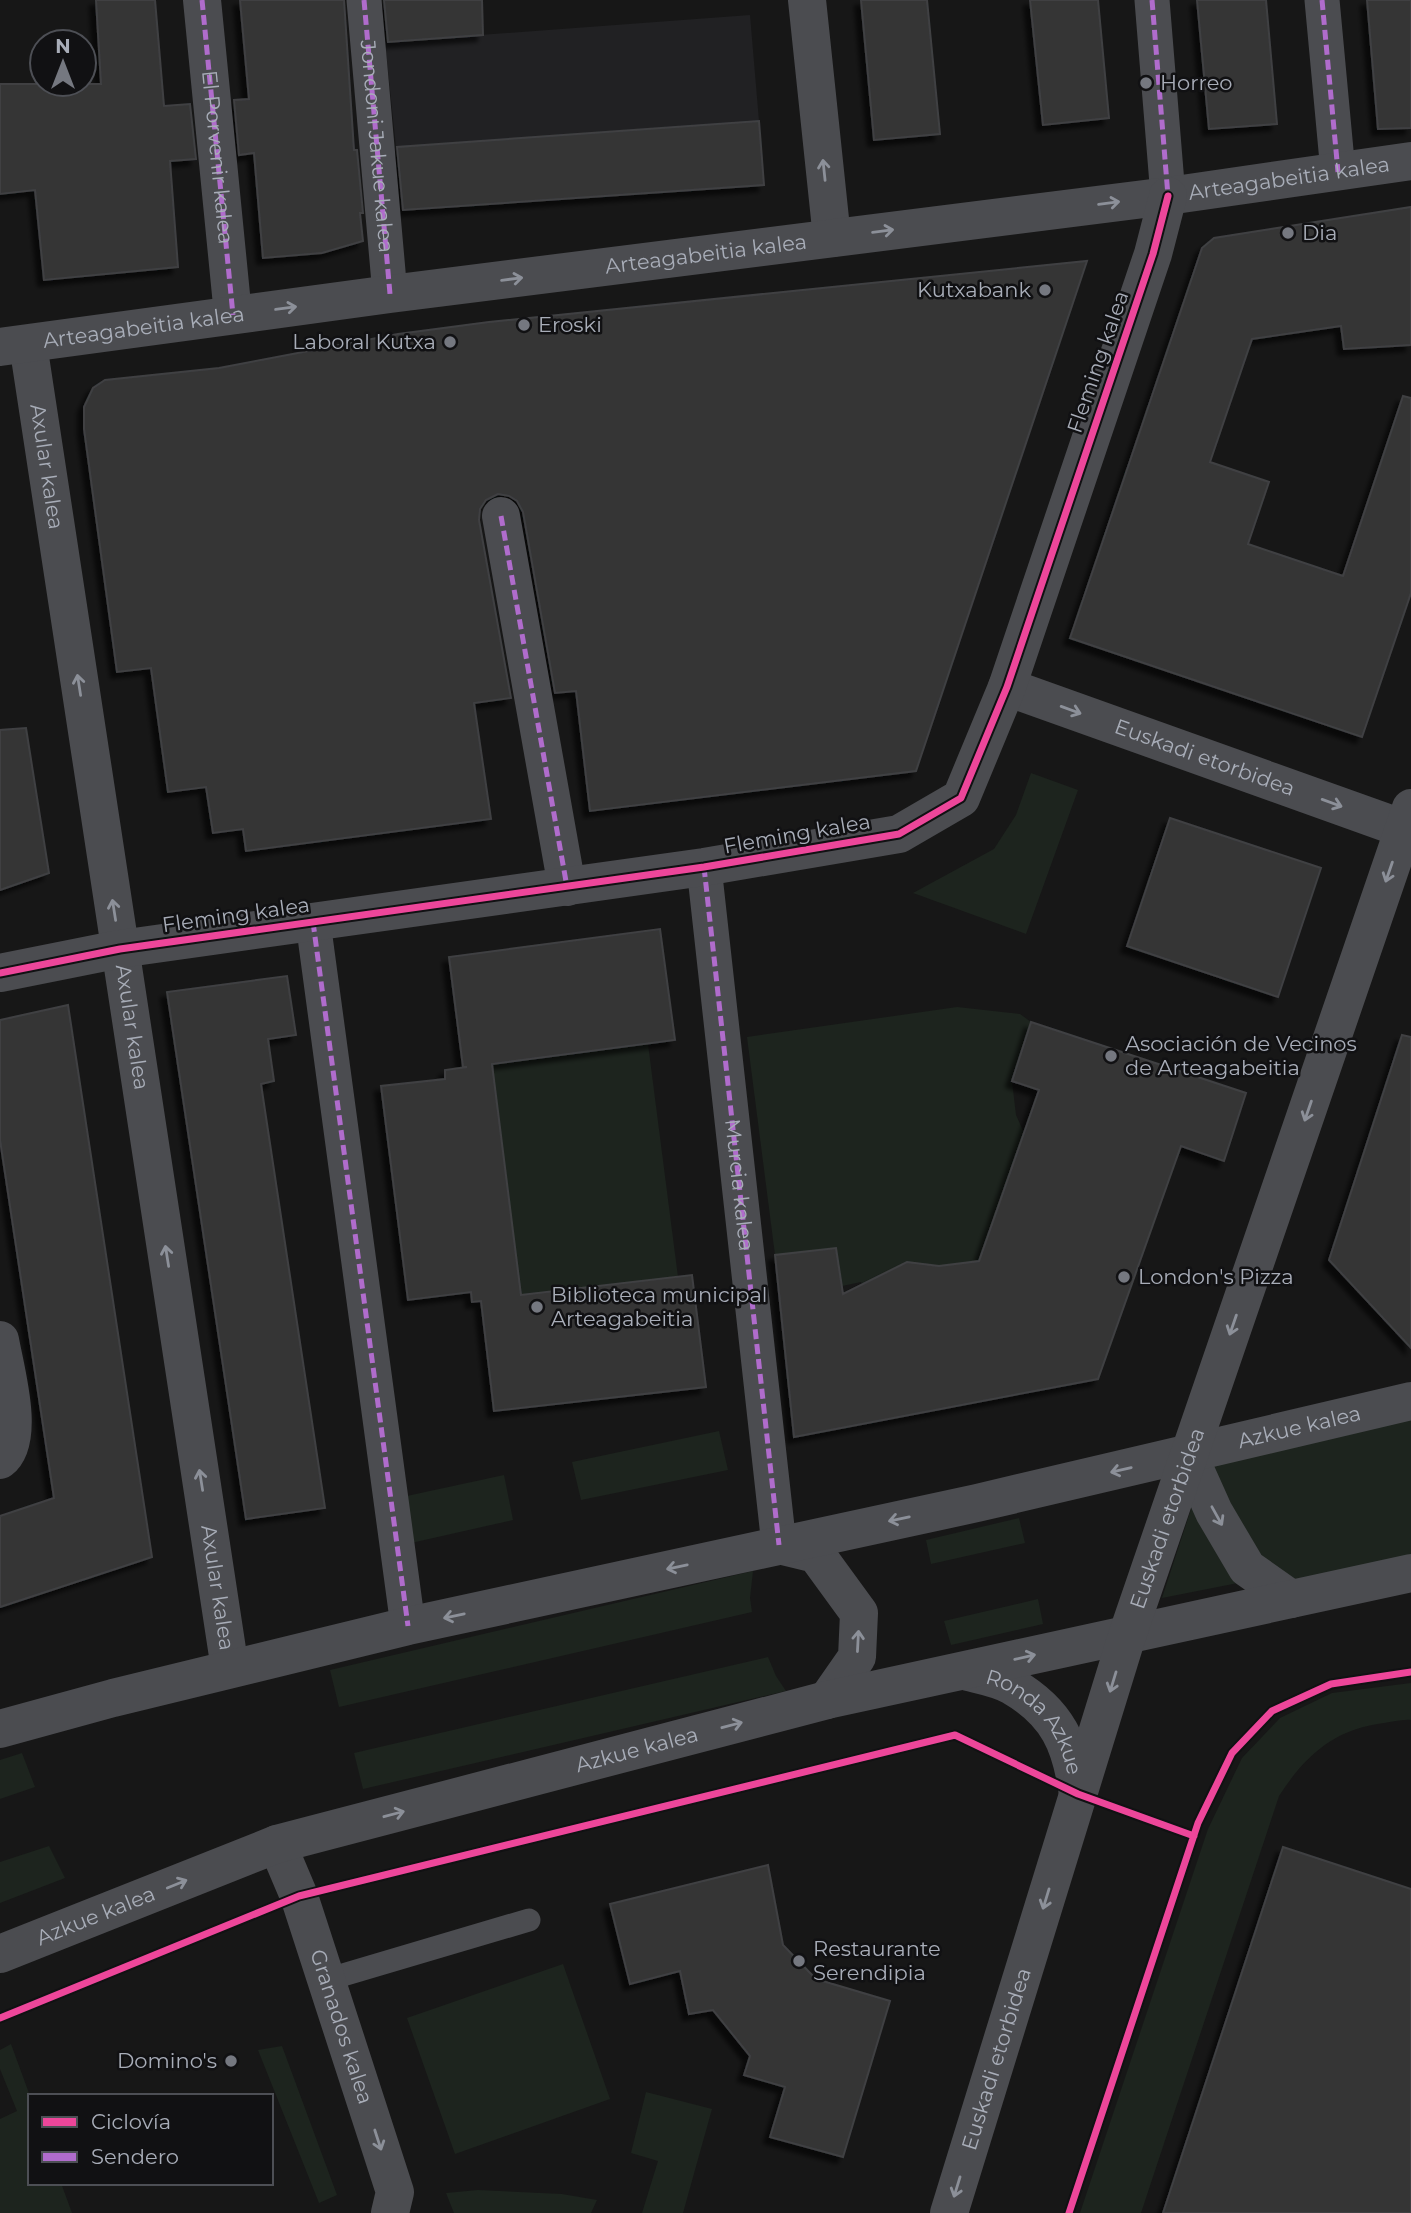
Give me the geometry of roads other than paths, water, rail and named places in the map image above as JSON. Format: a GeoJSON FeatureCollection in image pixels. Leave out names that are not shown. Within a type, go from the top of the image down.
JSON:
{"type":"FeatureCollection","features":[{"type":"Feature","properties":{"kind":"street","name":"El Porvenir kalea"},"geometry":{"type":"LineString","coordinates":[[202,0],[233,315]]}},
{"type":"Feature","properties":{"kind":"street","name":"Jondoni Jakue kalea"},"geometry":{"type":"LineString","coordinates":[[364,0],[390,294]]}},
{"type":"Feature","properties":{"kind":"street"},"geometry":{"type":"LineString","coordinates":[[807,0],[832,237]]}},
{"type":"Feature","properties":{"kind":"street"},"geometry":{"type":"LineString","coordinates":[[1152,0],[1168,196]]}},
{"type":"Feature","properties":{"kind":"street"},"geometry":{"type":"LineString","coordinates":[[1322,0],[1338,172]]}},
{"type":"Feature","properties":{"kind":"street","name":"Arteagabeitia kalea"},"geometry":{"type":"LineString","coordinates":[[14,346],[390,294],[1168,196],[1411,161]]}},
{"type":"Feature","properties":{"kind":"street","name":"Fleming kalea"},"geometry":{"type":"LineString","coordinates":[[0,973],[120,949],[704,867],[899,834],[961,798],[1007,687],[1153,254],[1168,196]]}},
{"type":"Feature","properties":{"kind":"street","name":"Axular kalea"},"geometry":{"type":"LineString","coordinates":[[14,346],[120,949],[230,1669]]}},
{"type":"Feature","properties":{"kind":"street"},"geometry":{"type":"LineString","coordinates":[[501,516],[567,887]]}},
{"type":"Feature","properties":{"kind":"street","name":"Euskadi etorbidea"},"geometry":{"type":"LineString","coordinates":[[949,2213],[1127,1636],[1408,818],[1007,687]]}},
{"type":"Feature","properties":{"kind":"street","name":"Murcia kalea"},"geometry":{"type":"LineString","coordinates":[[704,867],[779,1545]]}},
{"type":"Feature","properties":{"kind":"street"},"geometry":{"type":"LineString","coordinates":[[313,922],[408,1626]]}},
{"type":"Feature","properties":{"kind":"street"},"geometry":{"type":"LineString","coordinates":[[0,1340],[13,1435],[7,1454],[0,1460]]}},
{"type":"Feature","properties":{"kind":"street","name":"Azkue kalea"},"geometry":{"type":"LineString","coordinates":[[0,1728],[408,1626],[977,1503],[1411,1401]]}},
{"type":"Feature","properties":{"kind":"street"},"geometry":{"type":"LineString","coordinates":[[1188,1454],[1214,1512],[1248,1568],[1291,1599]]}},
{"type":"Feature","properties":{"kind":"street"},"geometry":{"type":"LineString","coordinates":[[779,1545],[816,1554],[859,1614],[857,1657],[827,1700]]}},
{"type":"Feature","properties":{"kind":"street","name":"Azkue kalea"},"geometry":{"type":"LineString","coordinates":[[0,1954],[278,1844],[827,1700],[1411,1573]]}},
{"type":"Feature","properties":{"kind":"street","name":"Ronda Azkue"},"geometry":{"type":"LineString","coordinates":[[964,1671],[1010,1685],[1042,1709],[1063,1734],[1074,1762],[1078,1794]]}},
{"type":"Feature","properties":{"kind":"street","name":"Granados kalea"},"geometry":{"type":"LineString","coordinates":[[278,1844],[299,1896],[395,2192],[390,2213]]}},
{"type":"Feature","properties":{"kind":"lane"},"geometry":{"type":"LineString","coordinates":[[326,1980],[529,1920]]}},
{"type":"Feature","properties":{"kind":"place","name":"Horreo"},"geometry":{"type":"Point","coordinates":[1146,83]}},
{"type":"Feature","properties":{"kind":"place","name":"Dia"},"geometry":{"type":"Point","coordinates":[1288,233]}},
{"type":"Feature","properties":{"kind":"place","name":"Kutxabank"},"geometry":{"type":"Point","coordinates":[1045,290]}},
{"type":"Feature","properties":{"kind":"place","name":"Eroski"},"geometry":{"type":"Point","coordinates":[524,325]}},
{"type":"Feature","properties":{"kind":"place","name":"Laboral Kutxa"},"geometry":{"type":"Point","coordinates":[450,342]}},
{"type":"Feature","properties":{"kind":"place","name":"Asociación de Vecinos de Arteagabeitia"},"geometry":{"type":"Point","coordinates":[1111,1056]}},
{"type":"Feature","properties":{"kind":"place","name":"London's Pizza"},"geometry":{"type":"Point","coordinates":[1124,1277]}},
{"type":"Feature","properties":{"kind":"place","name":"Biblioteca municipal Arteagabeitia"},"geometry":{"type":"Point","coordinates":[537,1307]}},
{"type":"Feature","properties":{"kind":"place","name":"Restaurante Serendipia"},"geometry":{"type":"Point","coordinates":[799,1961]}},
{"type":"Feature","properties":{"kind":"place","name":"Domino's"},"geometry":{"type":"Point","coordinates":[231,2061]}}]}
